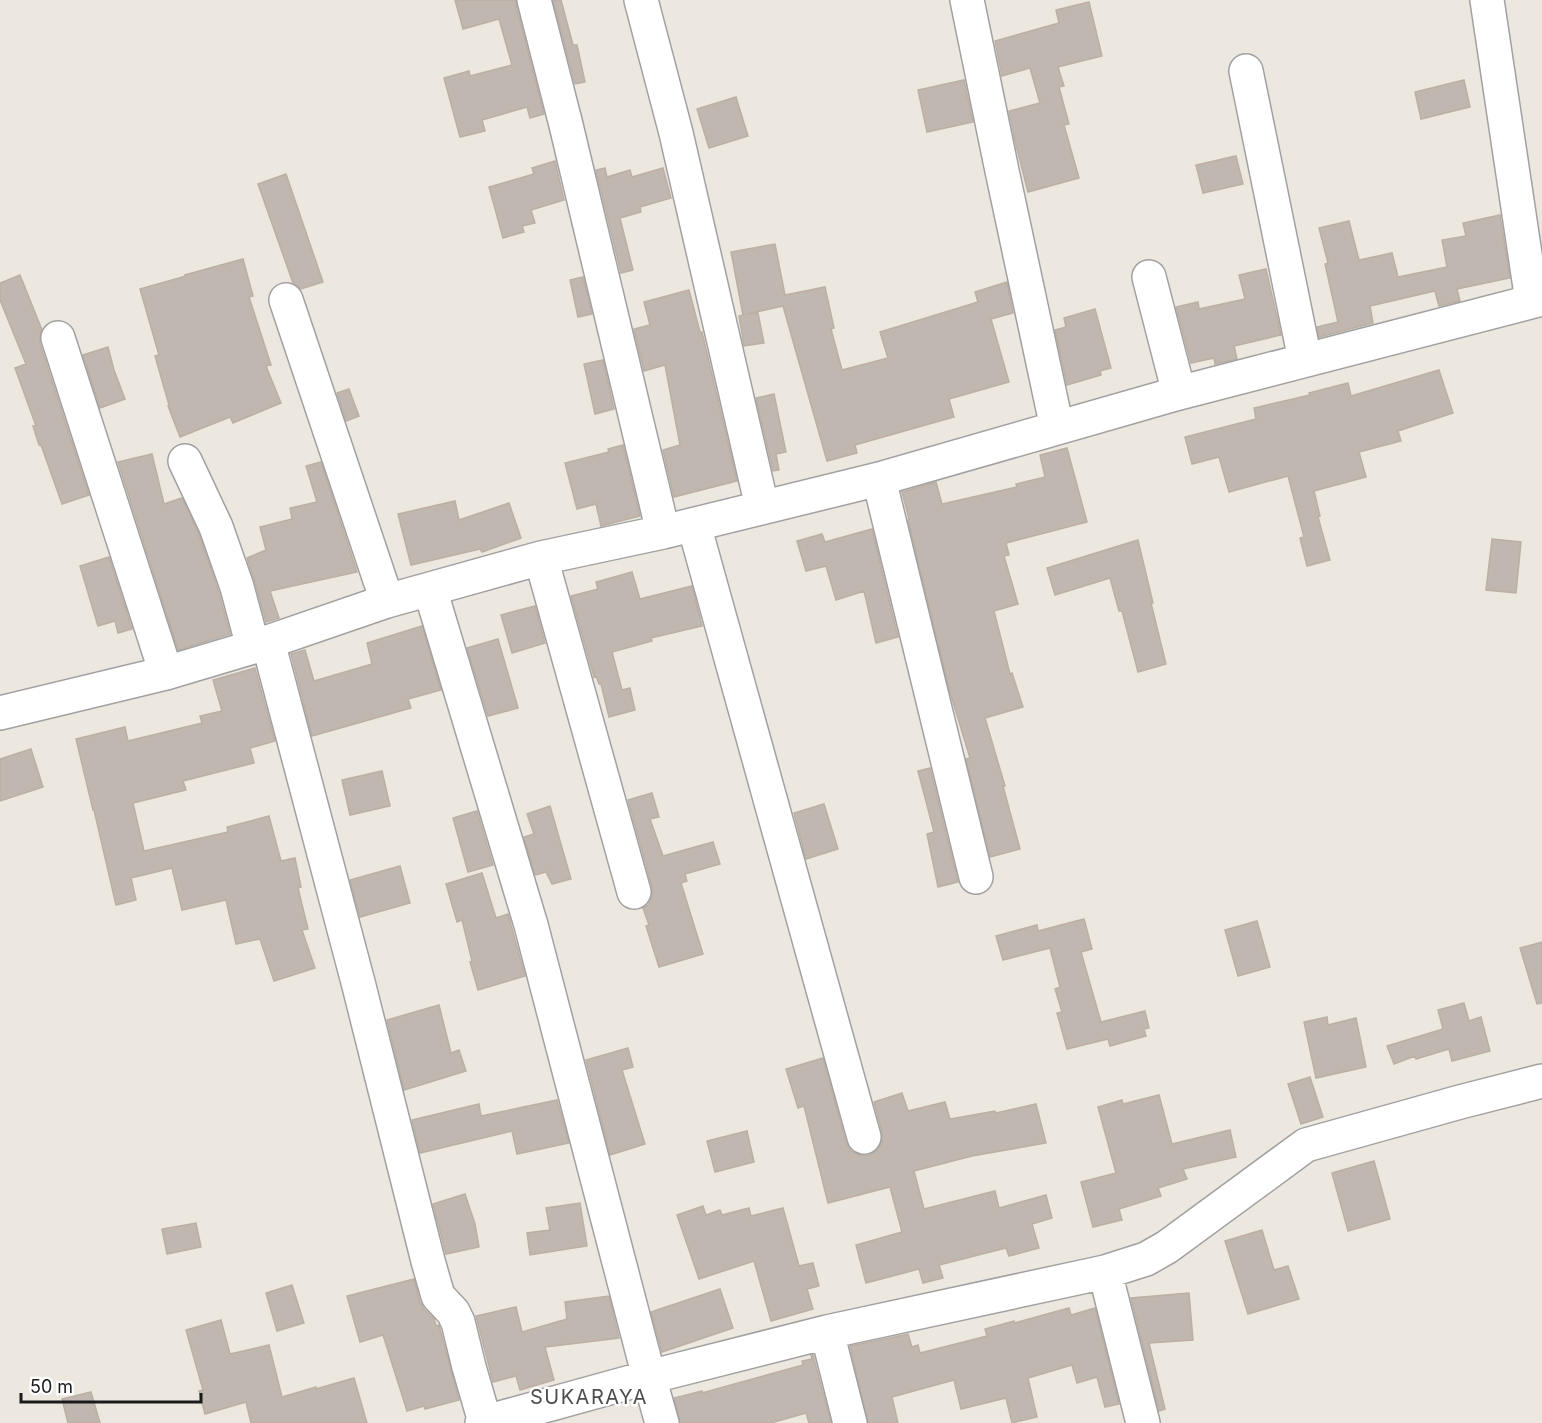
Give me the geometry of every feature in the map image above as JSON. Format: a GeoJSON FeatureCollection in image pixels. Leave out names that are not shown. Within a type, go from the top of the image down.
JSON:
{"type":"FeatureCollection","features":[{"type":"Feature","properties":{"kind":"street"},"geometry":{"type":"LineString","coordinates":[[534,0],[663,532]]}},
{"type":"Feature","properties":{"kind":"street"},"geometry":{"type":"LineString","coordinates":[[641,0],[676,133],[762,507]]}},
{"type":"Feature","properties":{"kind":"street"},"geometry":{"type":"LineString","coordinates":[[967,0],[1057,428]]}},
{"type":"Feature","properties":{"kind":"street"},"geometry":{"type":"LineString","coordinates":[[0,713],[166,673],[261,644],[387,601],[541,558],[694,525],[879,479],[1179,393],[1537,300],[1487,0]]}},
{"type":"Feature","properties":{"kind":"street"},"geometry":{"type":"LineString","coordinates":[[1246,71],[1305,360]]}},
{"type":"Feature","properties":{"kind":"street"},"geometry":{"type":"LineString","coordinates":[[1149,277],[1179,393]]}},
{"type":"Feature","properties":{"kind":"street"},"geometry":{"type":"LineString","coordinates":[[286,300],[387,601]]}},
{"type":"Feature","properties":{"kind":"street"},"geometry":{"type":"LineString","coordinates":[[58,338],[166,673]]}},
{"type":"Feature","properties":{"kind":"street"},"geometry":{"type":"LineString","coordinates":[[185,461],[216,527],[237,587],[261,644],[359,986],[438,1296],[453,1312],[458,1322],[484,1423],[649,1377],[828,1332],[1106,1272],[1146,1258],[1167,1247],[1306,1145],[1542,1081]]}},
{"type":"Feature","properties":{"kind":"street"},"geometry":{"type":"LineString","coordinates":[[879,479],[976,877]]}},
{"type":"Feature","properties":{"kind":"street"},"geometry":{"type":"LineString","coordinates":[[694,525],[864,1137]]}},
{"type":"Feature","properties":{"kind":"street"},"geometry":{"type":"LineString","coordinates":[[541,558],[634,892]]}},
{"type":"Feature","properties":{"kind":"street"},"geometry":{"type":"LineString","coordinates":[[430,589],[531,926],[662,1423]]}},
{"type":"Feature","properties":{"kind":"street"},"geometry":{"type":"LineString","coordinates":[[1106,1272],[1143,1423]]}},
{"type":"Feature","properties":{"kind":"street"},"geometry":{"type":"LineString","coordinates":[[828,1332],[850,1423]]}},
{"type":"Feature","properties":{"kind":"building"},"geometry":{"type":"Polygon","coordinates":[[[455,0],[516,0],[544,114],[530,118],[527,107],[482,120],[485,131],[460,137],[444,78],[469,71],[470,76],[512,65],[499,19],[463,29],[455,0]]]}},
{"type":"Feature","properties":{"kind":"building"},"geometry":{"type":"Polygon","coordinates":[[[553,0],[561,0],[573,45],[577,45],[585,82],[575,84],[553,0]]]}},
{"type":"Feature","properties":{"kind":"building"},"geometry":{"type":"Polygon","coordinates":[[[1089,2],[1102,56],[1058,67],[1064,86],[1059,87],[1069,124],[1064,125],[1079,178],[1028,192],[1009,111],[1040,103],[1030,68],[1002,76],[995,41],[1059,23],[1056,10],[1089,2]]]}},
{"type":"Feature","properties":{"kind":"building"},"geometry":{"type":"Polygon","coordinates":[[[964,80],[973,122],[927,132],[918,90],[964,80]]]}},
{"type":"Feature","properties":{"kind":"building"},"geometry":{"type":"Polygon","coordinates":[[[1464,80],[1470,107],[1421,119],[1415,92],[1464,80]]]}},
{"type":"Feature","properties":{"kind":"building"},"geometry":{"type":"Polygon","coordinates":[[[736,97],[748,136],[709,148],[697,109],[736,97]]]}},
{"type":"Feature","properties":{"kind":"building"},"geometry":{"type":"Polygon","coordinates":[[[1236,156],[1243,184],[1203,193],[1196,165],[1236,156]]]}},
{"type":"Feature","properties":{"kind":"building"},"geometry":{"type":"Polygon","coordinates":[[[555,161],[564,200],[531,210],[535,223],[522,226],[524,232],[503,238],[489,187],[534,174],[532,168],[555,161]]]}},
{"type":"Feature","properties":{"kind":"building"},"geometry":{"type":"Polygon","coordinates":[[[605,168],[607,177],[630,170],[632,177],[663,168],[671,198],[640,207],[641,212],[620,218],[633,270],[621,273],[596,170],[605,168]]]}},
{"type":"Feature","properties":{"kind":"building"},"geometry":{"type":"Polygon","coordinates":[[[286,174],[323,282],[301,289],[293,283],[258,184],[286,174]]]}},
{"type":"Feature","properties":{"kind":"building"},"geometry":{"type":"Polygon","coordinates":[[[1500,215],[1510,278],[1457,289],[1460,301],[1439,306],[1435,291],[1370,306],[1373,323],[1319,337],[1317,327],[1338,322],[1325,264],[1328,263],[1319,228],[1349,221],[1359,260],[1392,253],[1398,277],[1447,267],[1442,240],[1466,236],[1463,223],[1500,215]]]}},
{"type":"Feature","properties":{"kind":"building"},"geometry":{"type":"Polygon","coordinates":[[[775,244],[785,295],[825,287],[834,328],[831,329],[842,370],[888,358],[880,332],[978,302],[975,292],[1007,282],[1013,313],[991,319],[1009,382],[949,399],[954,417],[855,445],[857,453],[827,461],[783,306],[747,314],[758,313],[764,343],[744,346],[739,316],[743,315],[731,252],[775,244]]]}},
{"type":"Feature","properties":{"kind":"building"},"geometry":{"type":"Polygon","coordinates":[[[243,259],[253,296],[249,297],[271,365],[266,366],[281,403],[233,423],[230,417],[180,437],[168,406],[155,356],[159,355],[140,289],[243,259]]]}},
{"type":"Feature","properties":{"kind":"building"},"geometry":{"type":"Polygon","coordinates":[[[1266,269],[1281,335],[1234,346],[1237,359],[1215,364],[1214,358],[1191,363],[1176,307],[1198,302],[1199,309],[1245,299],[1239,275],[1266,269]]]}},
{"type":"Feature","properties":{"kind":"building"},"geometry":{"type":"Polygon","coordinates":[[[20,275],[42,330],[40,344],[89,495],[62,504],[41,445],[39,445],[33,426],[36,426],[15,368],[26,364],[0,300],[0,283],[20,275]]]}},
{"type":"Feature","properties":{"kind":"building"},"geometry":{"type":"Polygon","coordinates":[[[583,277],[592,314],[578,317],[570,280],[583,277]]]}},
{"type":"Feature","properties":{"kind":"building"},"geometry":{"type":"Polygon","coordinates":[[[689,290],[700,332],[702,332],[737,481],[674,497],[663,450],[680,445],[665,365],[644,371],[634,329],[650,325],[644,302],[689,290]]]}},
{"type":"Feature","properties":{"kind":"building"},"geometry":{"type":"Polygon","coordinates":[[[1095,309],[1111,368],[1100,371],[1101,375],[1067,385],[1055,330],[1066,327],[1064,318],[1095,309]]]}},
{"type":"Feature","properties":{"kind":"building"},"geometry":{"type":"Polygon","coordinates":[[[108,347],[125,399],[100,408],[83,355],[108,347]]]}},
{"type":"Feature","properties":{"kind":"building"},"geometry":{"type":"Polygon","coordinates":[[[603,360],[614,409],[595,414],[584,364],[603,360]]]}},
{"type":"Feature","properties":{"kind":"building"},"geometry":{"type":"Polygon","coordinates":[[[1439,370],[1453,413],[1398,431],[1401,441],[1359,452],[1366,477],[1314,491],[1320,516],[1318,517],[1330,560],[1307,566],[1300,538],[1304,537],[1288,476],[1229,492],[1219,457],[1192,464],[1185,437],[1256,419],[1254,408],[1310,395],[1309,393],[1348,383],[1351,396],[1439,370]]]}},
{"type":"Feature","properties":{"kind":"building"},"geometry":{"type":"Polygon","coordinates":[[[349,389],[359,416],[346,421],[337,393],[349,389]]]}},
{"type":"Feature","properties":{"kind":"building"},"geometry":{"type":"Polygon","coordinates":[[[774,394],[786,452],[776,454],[779,470],[773,471],[756,398],[774,394]]]}},
{"type":"Feature","properties":{"kind":"building"},"geometry":{"type":"Polygon","coordinates":[[[623,445],[640,516],[601,526],[596,504],[577,509],[565,463],[609,452],[608,449],[623,445]]]}},
{"type":"Feature","properties":{"kind":"building"},"geometry":{"type":"Polygon","coordinates":[[[1067,448],[1087,522],[1006,543],[1009,555],[1004,556],[1018,604],[994,611],[1010,674],[1012,673],[1023,707],[985,718],[1020,849],[990,857],[966,759],[970,758],[949,689],[902,492],[936,482],[942,504],[1017,487],[1016,484],[1045,477],[1040,455],[1067,448]]]}},
{"type":"Feature","properties":{"kind":"building"},"geometry":{"type":"Polygon","coordinates":[[[152,454],[164,504],[182,498],[199,534],[230,634],[178,650],[118,462],[152,454]]]}},
{"type":"Feature","properties":{"kind":"building"},"geometry":{"type":"Polygon","coordinates":[[[321,462],[357,572],[270,591],[279,618],[266,622],[247,558],[266,550],[260,527],[292,519],[290,508],[317,502],[306,466],[321,462]]]}},
{"type":"Feature","properties":{"kind":"building"},"geometry":{"type":"Polygon","coordinates":[[[455,501],[459,520],[509,503],[521,538],[482,552],[480,549],[411,565],[398,514],[455,501]]]}},
{"type":"Feature","properties":{"kind":"building"},"geometry":{"type":"Polygon","coordinates":[[[872,529],[898,637],[876,643],[864,591],[836,600],[826,566],[806,571],[797,541],[822,534],[825,542],[872,529]]]}},
{"type":"Feature","properties":{"kind":"building"},"geometry":{"type":"Polygon","coordinates":[[[1492,539],[1521,542],[1516,593],[1486,590],[1492,539]]]}},
{"type":"Feature","properties":{"kind":"building"},"geometry":{"type":"Polygon","coordinates":[[[1138,540],[1166,664],[1138,672],[1122,611],[1119,611],[1110,578],[1055,595],[1047,568],[1138,540]]]}},
{"type":"Feature","properties":{"kind":"building"},"geometry":{"type":"Polygon","coordinates":[[[109,557],[132,629],[118,633],[115,621],[98,626],[80,566],[109,557]]]}},
{"type":"Feature","properties":{"kind":"building"},"geometry":{"type":"Polygon","coordinates":[[[632,572],[640,599],[692,586],[702,626],[651,638],[652,641],[612,652],[622,690],[630,688],[635,710],[609,717],[601,684],[596,676],[594,677],[571,596],[598,589],[596,582],[632,572]]]}},
{"type":"Feature","properties":{"kind":"building"},"geometry":{"type":"Polygon","coordinates":[[[535,606],[545,643],[512,653],[501,615],[535,606]]]}},
{"type":"Feature","properties":{"kind":"building"},"geometry":{"type":"Polygon","coordinates":[[[422,626],[441,690],[408,699],[411,708],[312,736],[291,654],[305,650],[314,681],[372,664],[367,643],[422,626]]]}},
{"type":"Feature","properties":{"kind":"building"},"geometry":{"type":"Polygon","coordinates":[[[498,639],[518,708],[488,716],[467,648],[498,639]]]}},
{"type":"Feature","properties":{"kind":"building"},"geometry":{"type":"Polygon","coordinates":[[[255,668],[275,741],[250,748],[254,763],[183,781],[186,790],[133,803],[144,851],[228,832],[227,827],[269,816],[281,861],[295,858],[301,887],[298,888],[308,929],[302,930],[315,968],[274,981],[260,939],[236,944],[226,900],[182,910],[172,868],[131,878],[136,900],[116,905],[76,739],[125,727],[128,741],[202,723],[200,716],[222,711],[213,680],[255,668]]]}},
{"type":"Feature","properties":{"kind":"building"},"geometry":{"type":"Polygon","coordinates":[[[31,749],[43,787],[0,801],[0,759],[31,749]]]}},
{"type":"Feature","properties":{"kind":"building"},"geometry":{"type":"Polygon","coordinates":[[[930,768],[958,882],[938,887],[927,834],[934,832],[918,771],[930,768]]]}},
{"type":"Feature","properties":{"kind":"building"},"geometry":{"type":"Polygon","coordinates":[[[382,771],[390,806],[350,815],[342,780],[382,771]]]}},
{"type":"Feature","properties":{"kind":"building"},"geometry":{"type":"Polygon","coordinates":[[[652,793],[659,817],[650,819],[663,856],[713,842],[720,864],[685,874],[687,881],[681,883],[703,954],[659,967],[646,926],[649,925],[643,908],[648,905],[652,897],[652,887],[628,800],[652,793]]]}},
{"type":"Feature","properties":{"kind":"building"},"geometry":{"type":"Polygon","coordinates":[[[824,804],[838,849],[806,859],[794,813],[824,804]]]}},
{"type":"Feature","properties":{"kind":"building"},"geometry":{"type":"Polygon","coordinates":[[[550,806],[571,879],[552,884],[546,872],[535,875],[524,837],[534,834],[527,814],[550,806]]]}},
{"type":"Feature","properties":{"kind":"building"},"geometry":{"type":"Polygon","coordinates":[[[477,811],[493,865],[468,872],[453,818],[477,811]]]}},
{"type":"Feature","properties":{"kind":"building"},"geometry":{"type":"Polygon","coordinates":[[[400,866],[410,903],[360,917],[350,880],[400,866]]]}},
{"type":"Feature","properties":{"kind":"building"},"geometry":{"type":"Polygon","coordinates":[[[482,873],[496,918],[508,914],[525,976],[478,990],[462,920],[457,922],[446,884],[482,873]]]}},
{"type":"Feature","properties":{"kind":"building"},"geometry":{"type":"Polygon","coordinates":[[[1084,919],[1092,949],[1081,952],[1101,1022],[1145,1011],[1149,1028],[1144,1029],[1146,1036],[1110,1046],[1108,1039],[1067,1049],[1057,1013],[1062,1012],[1055,989],[1060,987],[1050,948],[1003,960],[996,936],[1037,925],[1038,931],[1084,919]]]}},
{"type":"Feature","properties":{"kind":"building"},"geometry":{"type":"Polygon","coordinates":[[[1257,921],[1270,967],[1238,976],[1225,930],[1257,921]]]}},
{"type":"Feature","properties":{"kind":"building"},"geometry":{"type":"Polygon","coordinates":[[[1542,942],[1542,1003],[1537,1004],[1520,948],[1542,942]]]}},
{"type":"Feature","properties":{"kind":"building"},"geometry":{"type":"Polygon","coordinates":[[[1464,1003],[1469,1021],[1481,1017],[1490,1051],[1452,1061],[1449,1049],[1416,1059],[1415,1056],[1394,1064],[1387,1046],[1443,1029],[1438,1010],[1464,1003]]]}},
{"type":"Feature","properties":{"kind":"building"},"geometry":{"type":"Polygon","coordinates":[[[439,1005],[451,1053],[459,1050],[466,1071],[404,1090],[387,1020],[439,1005]]]}},
{"type":"Feature","properties":{"kind":"building"},"geometry":{"type":"Polygon","coordinates":[[[1327,1017],[1328,1025],[1356,1018],[1366,1067],[1316,1078],[1304,1022],[1327,1017]]]}},
{"type":"Feature","properties":{"kind":"building"},"geometry":{"type":"Polygon","coordinates":[[[628,1048],[633,1067],[622,1070],[645,1144],[610,1155],[586,1060],[628,1048]]]}},
{"type":"Feature","properties":{"kind":"building"},"geometry":{"type":"Polygon","coordinates":[[[823,1058],[846,1142],[851,1151],[860,1155],[870,1155],[882,1142],[882,1132],[874,1102],[902,1093],[908,1111],[945,1102],[950,1119],[995,1111],[996,1113],[1036,1104],[1046,1143],[972,1156],[914,1171],[924,1209],[995,1191],[999,1208],[1046,1195],[1052,1218],[1032,1224],[1039,1248],[1009,1256],[1006,1248],[939,1265],[943,1278],[923,1283],[919,1269],[866,1283],[856,1245],[902,1232],[890,1187],[828,1203],[804,1106],[798,1108],[786,1069],[823,1058]]]}},
{"type":"Feature","properties":{"kind":"building"},"geometry":{"type":"Polygon","coordinates":[[[1310,1077],[1323,1117],[1301,1124],[1288,1084],[1310,1077]]]}},
{"type":"Feature","properties":{"kind":"building"},"geometry":{"type":"Polygon","coordinates":[[[1159,1095],[1172,1144],[1230,1130],[1236,1157],[1183,1169],[1187,1179],[1158,1188],[1161,1196],[1119,1209],[1122,1220],[1093,1227],[1081,1182],[1116,1173],[1098,1107],[1122,1100],[1123,1104],[1159,1095]]]}},
{"type":"Feature","properties":{"kind":"building"},"geometry":{"type":"Polygon","coordinates":[[[557,1100],[569,1143],[517,1154],[512,1131],[420,1153],[412,1120],[479,1104],[481,1116],[557,1100]]]}},
{"type":"Feature","properties":{"kind":"building"},"geometry":{"type":"Polygon","coordinates":[[[747,1131],[754,1162],[715,1172],[707,1141],[747,1131]]]}},
{"type":"Feature","properties":{"kind":"building"},"geometry":{"type":"Polygon","coordinates":[[[1374,1161],[1390,1219],[1348,1231],[1332,1173],[1374,1161]]]}},
{"type":"Feature","properties":{"kind":"building"},"geometry":{"type":"Polygon","coordinates":[[[465,1194],[475,1224],[479,1247],[446,1254],[433,1204],[465,1194]]]}},
{"type":"Feature","properties":{"kind":"building"},"geometry":{"type":"Polygon","coordinates":[[[580,1203],[587,1246],[530,1255],[527,1233],[550,1230],[546,1208],[580,1203]]]}},
{"type":"Feature","properties":{"kind":"building"},"geometry":{"type":"Polygon","coordinates":[[[703,1206],[706,1215],[720,1210],[722,1215],[749,1208],[751,1216],[783,1208],[799,1266],[813,1263],[819,1286],[807,1289],[813,1309],[771,1321],[754,1261],[699,1279],[677,1215],[703,1206]]]}},
{"type":"Feature","properties":{"kind":"building"},"geometry":{"type":"Polygon","coordinates":[[[196,1223],[201,1247],[167,1254],[162,1229],[196,1223]]]}},
{"type":"Feature","properties":{"kind":"building"},"geometry":{"type":"Polygon","coordinates":[[[1262,1230],[1274,1270],[1288,1266],[1299,1299],[1248,1314],[1225,1241],[1262,1230]]]}},
{"type":"Feature","properties":{"kind":"building"},"geometry":{"type":"Polygon","coordinates":[[[414,1279],[420,1302],[434,1319],[436,1326],[439,1325],[459,1400],[407,1411],[383,1335],[360,1342],[347,1296],[414,1279]]]}},
{"type":"Feature","properties":{"kind":"building"},"geometry":{"type":"Polygon","coordinates":[[[292,1285],[304,1323],[277,1331],[266,1293],[292,1285]]]}},
{"type":"Feature","properties":{"kind":"building"},"geometry":{"type":"Polygon","coordinates":[[[720,1289],[733,1328],[662,1352],[651,1312],[720,1289]]]}},
{"type":"Feature","properties":{"kind":"building"},"geometry":{"type":"Polygon","coordinates":[[[1189,1293],[1193,1340],[1149,1343],[1165,1409],[1159,1411],[1131,1298],[1189,1293]]]}},
{"type":"Feature","properties":{"kind":"building"},"geometry":{"type":"Polygon","coordinates":[[[609,1296],[619,1338],[545,1347],[554,1380],[520,1390],[516,1376],[493,1382],[476,1316],[516,1307],[522,1332],[567,1319],[565,1302],[609,1296]]]}},
{"type":"Feature","properties":{"kind":"building"},"geometry":{"type":"Polygon","coordinates":[[[1069,1308],[1071,1315],[1095,1308],[1119,1404],[1105,1407],[1097,1377],[1077,1383],[1072,1365],[1028,1378],[1037,1417],[1012,1423],[1006,1398],[961,1409],[954,1380],[892,1397],[898,1423],[868,1423],[850,1346],[908,1334],[912,1347],[918,1345],[920,1353],[987,1336],[985,1329],[1069,1308]]]}},
{"type":"Feature","properties":{"kind":"building"},"geometry":{"type":"Polygon","coordinates":[[[221,1320],[230,1354],[269,1345],[282,1397],[354,1378],[367,1423],[251,1423],[246,1402],[205,1414],[199,1391],[203,1390],[186,1330],[221,1320]]]}},
{"type":"Feature","properties":{"kind":"building"},"geometry":{"type":"Polygon","coordinates":[[[811,1355],[813,1355],[831,1423],[809,1423],[806,1413],[771,1423],[680,1423],[674,1398],[702,1391],[702,1393],[803,1365],[802,1361],[812,1359],[811,1355]]]}},
{"type":"Feature","properties":{"kind":"building"},"geometry":{"type":"Polygon","coordinates":[[[91,1392],[100,1423],[68,1423],[62,1399],[91,1392]]]}},
{"type":"Feature","properties":{"kind":"district","name":"SUKARAYA"},"geometry":{"type":"Point","coordinates":[589,1397]}}]}
